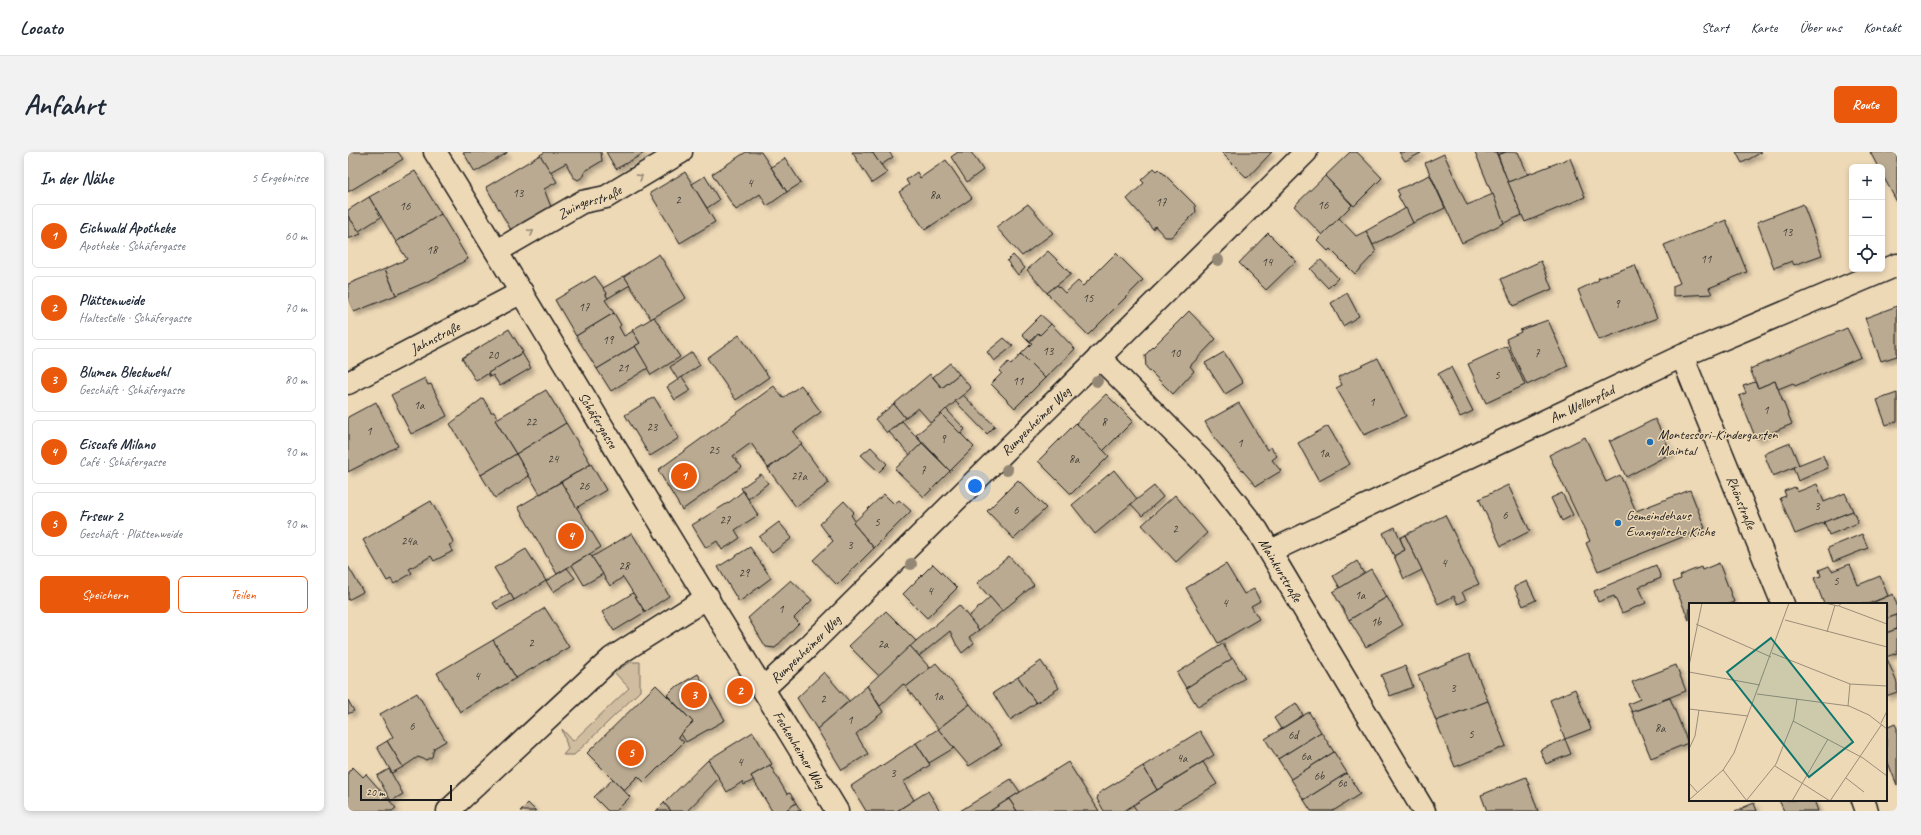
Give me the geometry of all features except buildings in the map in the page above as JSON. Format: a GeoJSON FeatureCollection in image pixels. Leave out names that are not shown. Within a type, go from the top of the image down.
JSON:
{"type":"FeatureCollection","features":[{"type":"Feature","properties":{"kind":"street","name":"Schäfergasse"},"geometry":{"type":"LineString","coordinates":[[435,152],[522,292],[680,554],[764,688]]}},
{"type":"Feature","properties":{"kind":"street","name":"Zwingerstraße"},"geometry":{"type":"LineString","coordinates":[[497,251],[582,202],[606,197],[681,152]]}},
{"type":"Feature","properties":{"kind":"street","name":"Rumpenheimer Weg"},"geometry":{"type":"LineString","coordinates":[[764,688],[804,651],[1306,152]]}},
{"type":"Feature","properties":{"kind":"street","name":"Am Wellenpfad"},"geometry":{"type":"LineString","coordinates":[[1271,551],[1682,356],[1897,265]]}},
{"type":"Feature","properties":{"kind":"street","name":"Jahnstraße"},"geometry":{"type":"LineString","coordinates":[[348,383],[522,292]]}},
{"type":"Feature","properties":{"kind":"street","name":"Rhönstraße"},"geometry":{"type":"LineString","coordinates":[[1682,356],[1783,603]]}},
{"type":"Feature","properties":{"kind":"street","name":"Mainkurstraße"},"geometry":{"type":"LineString","coordinates":[[1099,357],[1207,466],[1258,530],[1424,811]]}},
{"type":"Feature","properties":{"kind":"street"},"geometry":{"type":"LineString","coordinates":[[448,811],[612,658],[708,597]]}},
{"type":"Feature","properties":{"kind":"street","name":"Fechenheimer Weg"},"geometry":{"type":"LineString","coordinates":[[764,688],[837,811]]}},
{"type":"Feature","properties":{"kind":"street"},"geometry":{"type":"LineString","coordinates":[[1863,801],[1867,811]]}},
{"type":"Feature","properties":{"kind":"shaded area"},"geometry":{"type":"Polygon","coordinates":[[[631,662],[640,662],[640,691],[574,755],[563,755],[568,749],[562,729],[573,741],[629,688],[614,672],[631,662]]]}},
{"type":"Feature","properties":{"kind":"place","name":"Montessori-Kindergarten Maintal"},"geometry":{"type":"Point","coordinates":[1650,442]}},
{"type":"Feature","properties":{"kind":"place","name":"Eichwald Apotheke"},"geometry":{"type":"Point","coordinates":[684,476]}},
{"type":"Feature","properties":{"kind":"place","name":"Gemeindehaus Evangelische Kiche"},"geometry":{"type":"Point","coordinates":[1618,523]}},
{"type":"Feature","properties":{"kind":"place","name":"Eiscafe Milano"},"geometry":{"type":"Point","coordinates":[571,536]}},
{"type":"Feature","properties":{"kind":"place","name":"Plättenweide"},"geometry":{"type":"Point","coordinates":[740,691]}},
{"type":"Feature","properties":{"kind":"place","name":"Blumen Bleckwehl"},"geometry":{"type":"Point","coordinates":[694,695]}},
{"type":"Feature","properties":{"kind":"place","name":"Frseur 2"},"geometry":{"type":"Point","coordinates":[631,753]}}]}
